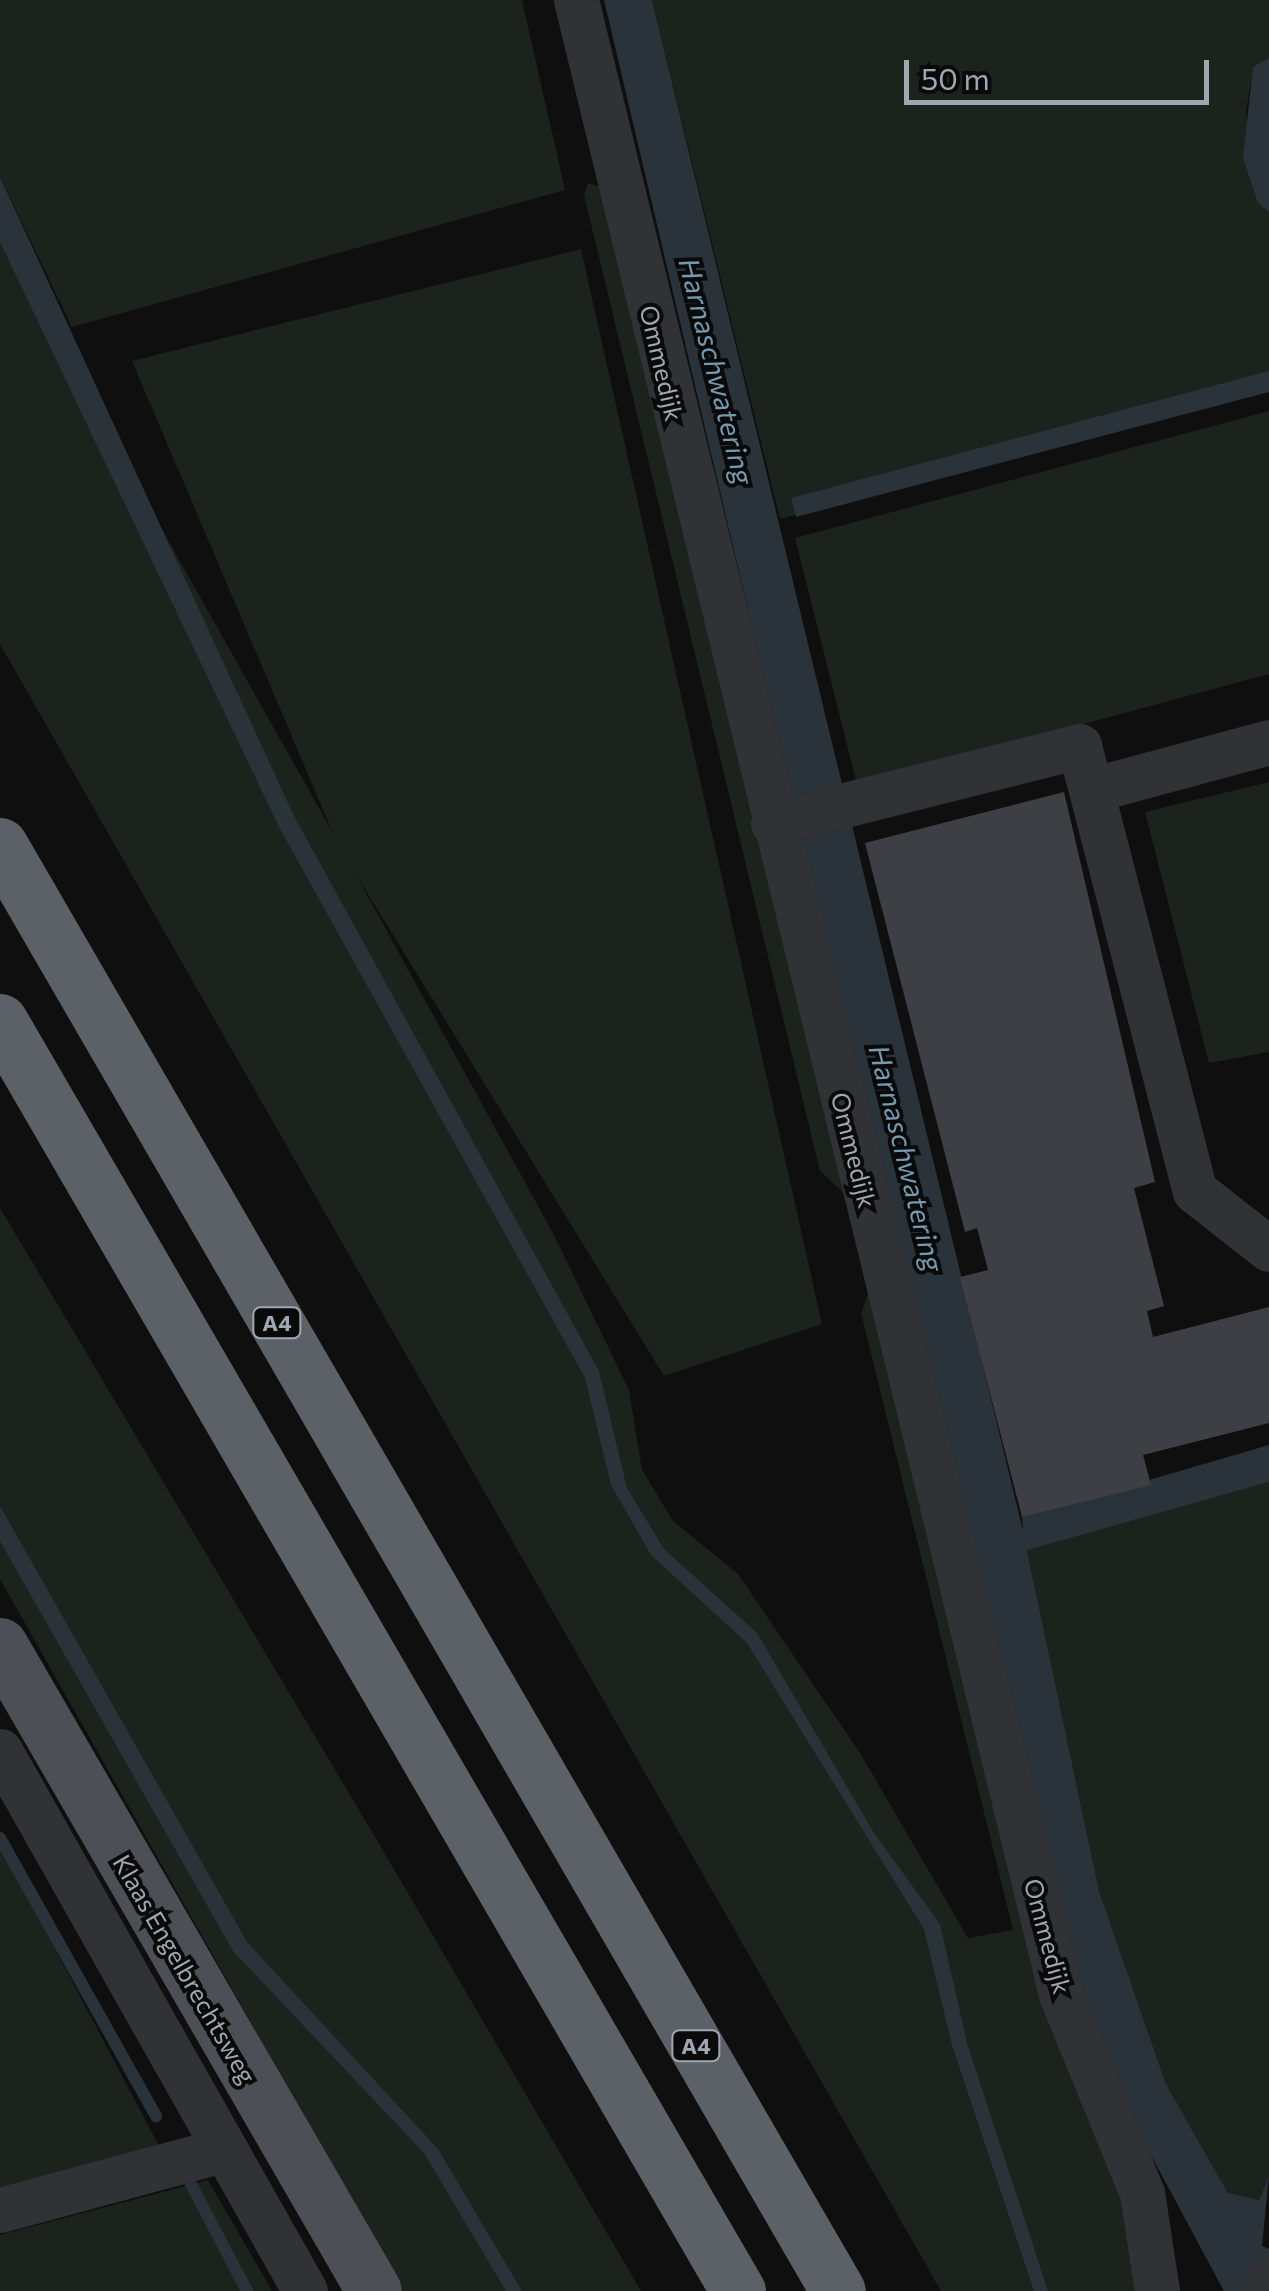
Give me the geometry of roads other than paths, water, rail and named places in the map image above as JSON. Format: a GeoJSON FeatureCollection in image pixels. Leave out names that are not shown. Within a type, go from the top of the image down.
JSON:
{"type":"FeatureCollection","features":[{"type":"Feature","properties":{"kind":"highway","name":"A4"},"geometry":{"type":"LineString","coordinates":[[0,845],[838,2291]]}},
{"type":"Feature","properties":{"kind":"highway"},"geometry":{"type":"LineString","coordinates":[[0,1020],[738,2291]]}},
{"type":"Feature","properties":{"kind":"main road","name":"Klaas Engelbrechtsweg"},"geometry":{"type":"LineString","coordinates":[[0,1645],[374,2291]]}},
{"type":"Feature","properties":{"kind":"street","name":"Ommedijk"},"geometry":{"type":"LineString","coordinates":[[576,0],[782,821],[1061,1994],[1142,2193],[1157,2291]]}},
{"type":"Feature","properties":{"kind":"street"},"geometry":{"type":"LineString","coordinates":[[1091,790],[1269,742]]}},
{"type":"Feature","properties":{"kind":"street"},"geometry":{"type":"LineString","coordinates":[[782,821],[1079,746],[1196,1191],[1269,1250]]}},
{"type":"Feature","properties":{"kind":"street"},"geometry":{"type":"LineString","coordinates":[[0,1751],[305,2291]]}},
{"type":"Feature","properties":{"kind":"street"},"geometry":{"type":"LineString","coordinates":[[0,2210],[222,2150]]}},
{"type":"Feature","properties":{"kind":"street"},"geometry":{"type":"LineString","coordinates":[[1264,2291],[1269,2280]]}},
{"type":"Feature","properties":{"kind":"water","name":"Harnaschwatering"},"geometry":{"type":"Polygon","coordinates":[[[604,0],[652,0],[1023,1531],[1022,1517],[1269,1445],[1269,1482],[1027,1550],[1099,1891],[1166,2084],[1228,2193],[1259,2200],[1269,2176],[1262,2246],[1269,2249],[1269,2291],[1224,2291],[1124,2105],[1074,1991],[604,0]]]}},
{"type":"Feature","properties":{"kind":"water"},"geometry":{"type":"Polygon","coordinates":[[[1269,58],[1269,212],[1258,203],[1243,158],[1253,67],[1269,58]]]}},
{"type":"Feature","properties":{"kind":"water"},"geometry":{"type":"Polygon","coordinates":[[[0,177],[294,816],[599,1371],[627,1488],[664,1549],[757,1633],[874,1833],[940,1924],[967,2043],[1048,2291],[1034,2291],[952,2045],[924,1929],[747,1643],[651,1555],[611,1485],[585,1378],[279,827],[0,242],[0,177]]]}},
{"type":"Feature","properties":{"kind":"water"},"geometry":{"type":"Polygon","coordinates":[[[1269,371],[1269,392],[796,517],[791,498],[1269,371]]]}},
{"type":"Feature","properties":{"kind":"water"},"geometry":{"type":"Polygon","coordinates":[[[0,1506],[247,1942],[438,2149],[522,2291],[506,2291],[424,2153],[233,1951],[0,1541],[0,1506]]]}},
{"type":"Feature","properties":{"kind":"waterway"},"geometry":{"type":"LineString","coordinates":[[0,1838],[156,2116]]}},
{"type":"Feature","properties":{"kind":"waterway"},"geometry":{"type":"LineString","coordinates":[[183,2169],[247,2291]]}}]}
